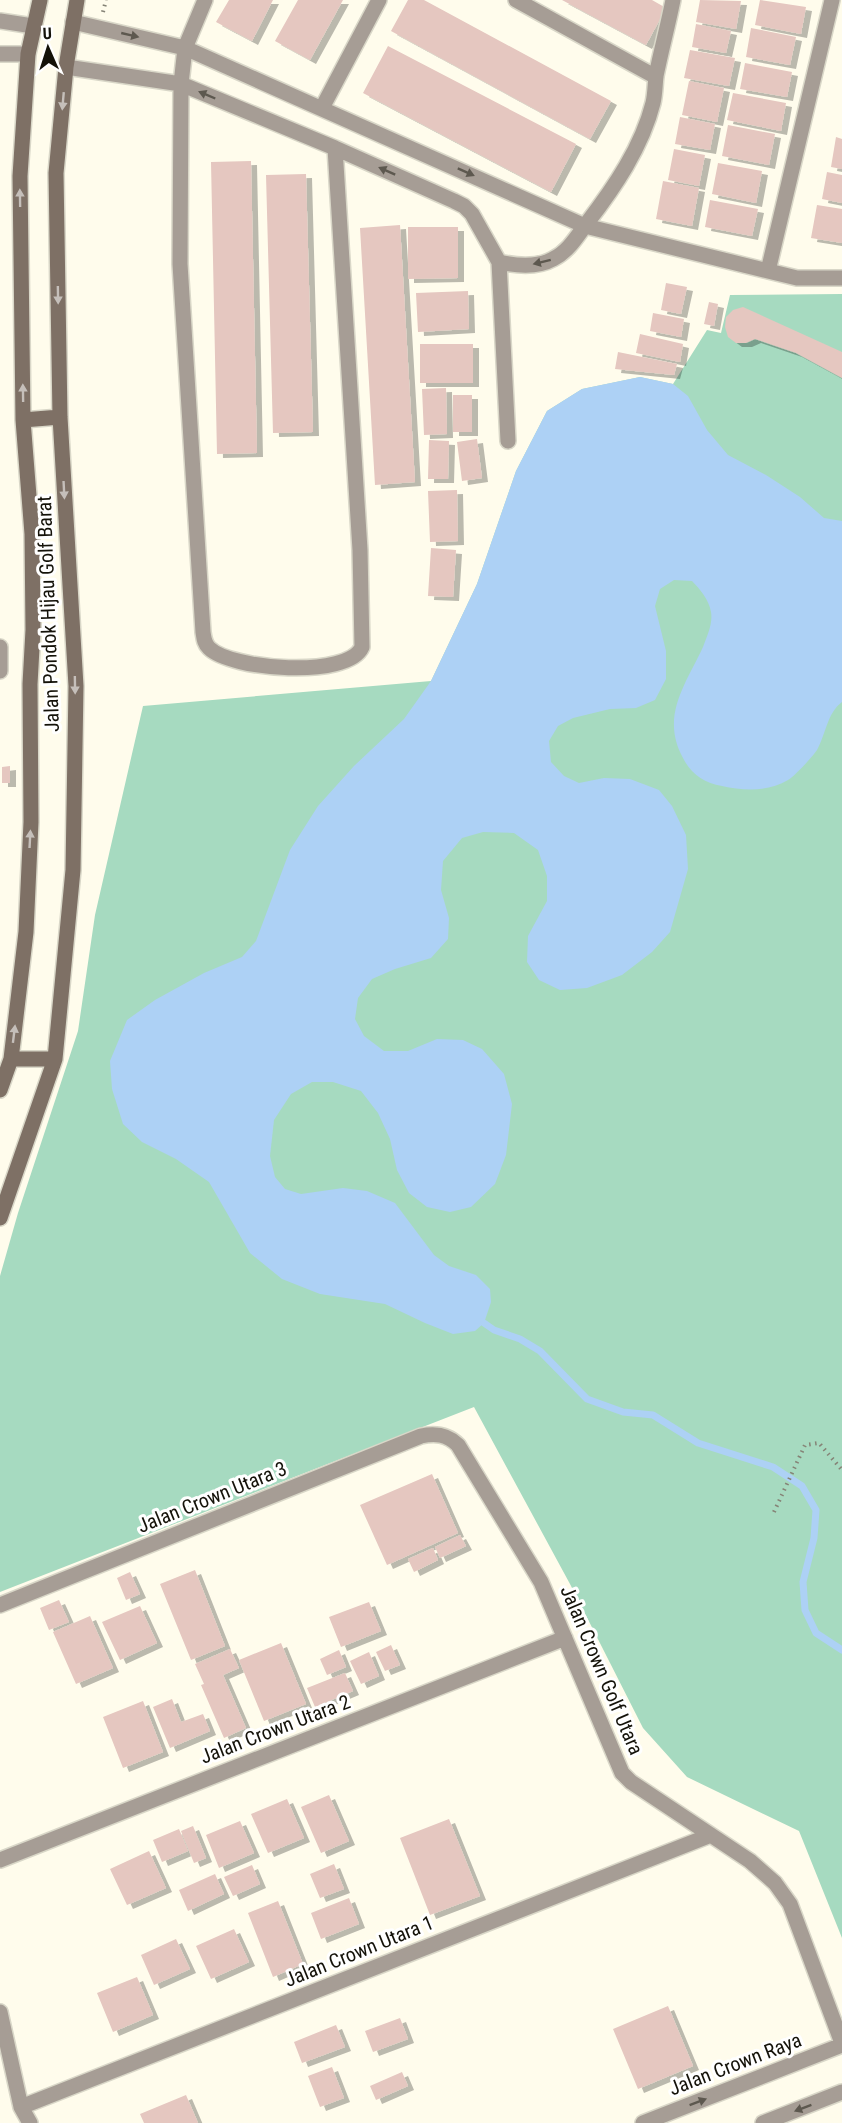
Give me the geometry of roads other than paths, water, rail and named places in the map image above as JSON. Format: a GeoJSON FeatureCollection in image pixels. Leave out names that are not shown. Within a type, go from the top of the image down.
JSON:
{"type":"FeatureCollection","features":[{"type":"Feature","properties":{"kind":"street","name":"Jalan Pondok Hijau Golf Barat"},"geometry":{"type":"LineString","coordinates":[[0,1090],[11,1059],[26,932],[31,822],[32,534],[23,420],[20,176],[28,54],[40,0]]}},
{"type":"Feature","properties":{"kind":"street","name":"Jalan Pondok Hijau Golf Barat"},"geometry":{"type":"LineString","coordinates":[[0,1218],[55,1059],[73,870],[76,686],[60,417],[56,173],[66,67],[77,0]]}},
{"type":"Feature","properties":{"kind":"street"},"geometry":{"type":"LineString","coordinates":[[205,0],[185,48],[181,84],[180,264],[204,642],[210,650],[229,658],[269,666],[305,668],[333,664],[347,660],[357,654],[362,647],[360,550],[335,148]]}},
{"type":"Feature","properties":{"kind":"street"},"geometry":{"type":"LineString","coordinates":[[322,108],[379,0]]}},
{"type":"Feature","properties":{"kind":"street"},"geometry":{"type":"LineString","coordinates":[[516,0],[656,77]]}},
{"type":"Feature","properties":{"kind":"street"},"geometry":{"type":"LineString","coordinates":[[499,262],[531,265],[552,260],[564,253],[616,183],[641,136],[653,103],[656,77],[673,0]]}},
{"type":"Feature","properties":{"kind":"street"},"geometry":{"type":"LineString","coordinates":[[768,271],[832,0]]}},
{"type":"Feature","properties":{"kind":"street"},"geometry":{"type":"LineString","coordinates":[[0,21],[33,26]]}},
{"type":"Feature","properties":{"kind":"street"},"geometry":{"type":"LineString","coordinates":[[74,22],[185,48],[585,226],[797,278],[842,278]]}},
{"type":"Feature","properties":{"kind":"street"},"geometry":{"type":"LineString","coordinates":[[0,54],[28,54]]}},
{"type":"Feature","properties":{"kind":"street"},"geometry":{"type":"LineString","coordinates":[[66,67],[181,84],[335,148],[464,206],[482,230],[489,248],[499,262],[508,441]]}},
{"type":"Feature","properties":{"kind":"street"},"geometry":{"type":"LineString","coordinates":[[23,420],[60,417]]}},
{"type":"Feature","properties":{"kind":"street"},"geometry":{"type":"LineString","coordinates":[[0,647],[0,671]]}},
{"type":"Feature","properties":{"kind":"street"},"geometry":{"type":"LineString","coordinates":[[11,1059],[55,1059]]}},
{"type":"Feature","properties":{"kind":"street","name":"Jalan Crown Utara 3"},"geometry":{"type":"LineString","coordinates":[[0,1605],[421,1436],[441,1435]]}},
{"type":"Feature","properties":{"kind":"street","name":"Jalan Crown Golf Utara"},"geometry":{"type":"LineString","coordinates":[[441,1435],[451,1437],[458,1445],[541,1582],[622,1773],[631,1782],[758,1868],[775,1883],[790,1904],[842,2044]]}},
{"type":"Feature","properties":{"kind":"street","name":"Jalan Crown Utara 2"},"geometry":{"type":"LineString","coordinates":[[0,1860],[565,1638]]}},
{"type":"Feature","properties":{"kind":"street","name":"Jalan Crown Utara 1"},"geometry":{"type":"LineString","coordinates":[[21,2107],[711,1835]]}},
{"type":"Feature","properties":{"kind":"street"},"geometry":{"type":"LineString","coordinates":[[0,2012],[21,2107],[30,2123]]}},
{"type":"Feature","properties":{"kind":"street","name":"Jalan Crown Raya"},"geometry":{"type":"LineString","coordinates":[[643,2123],[842,2044]]}},
{"type":"Feature","properties":{"kind":"street"},"geometry":{"type":"LineString","coordinates":[[764,2123],[842,2092]]}},
{"type":"Feature","properties":{"kind":"water"},"geometry":{"type":"Polygon","coordinates":[[[640,377],[673,384],[688,396],[707,430],[728,455],[766,475],[800,497],[824,518],[842,521],[842,702],[833,712],[817,750],[788,780],[772,787],[747,789],[715,785],[699,777],[686,764],[677,743],[674,728],[675,714],[683,687],[708,634],[711,612],[706,599],[692,581],[674,580],[660,589],[655,606],[666,651],[666,679],[655,700],[636,708],[610,709],[573,718],[558,726],[549,741],[551,762],[564,776],[579,783],[604,778],[630,779],[659,790],[672,806],[686,835],[688,869],[670,932],[652,952],[622,975],[587,988],[560,990],[539,980],[527,962],[528,936],[547,901],[547,876],[538,850],[514,833],[483,832],[462,838],[443,861],[441,890],[449,918],[448,939],[431,958],[372,979],[358,998],[355,1019],[364,1036],[384,1051],[408,1051],[437,1039],[463,1040],[482,1049],[504,1074],[512,1104],[506,1155],[495,1184],[471,1207],[450,1212],[427,1207],[409,1193],[397,1170],[390,1139],[378,1113],[361,1091],[333,1082],[312,1082],[291,1094],[274,1120],[270,1156],[275,1177],[285,1189],[301,1194],[343,1188],[367,1191],[395,1203],[434,1255],[449,1266],[476,1275],[490,1289],[491,1302],[484,1323],[475,1331],[453,1334],[385,1304],[320,1294],[282,1279],[250,1253],[209,1182],[176,1159],[142,1142],[123,1124],[112,1089],[110,1061],[127,1020],[155,1000],[204,973],[242,957],[256,941],[290,850],[318,806],[354,766],[404,719],[431,681],[477,584],[516,471],[547,411],[582,389],[640,377]]]}},
{"type":"Feature","properties":{"kind":"waterway"},"geometry":{"type":"LineString","coordinates":[[484,1323],[540,1351],[587,1399],[623,1412],[653,1415],[698,1443],[773,1467],[802,1486],[816,1510],[814,1538],[803,1582],[805,1610],[816,1633],[842,1650]]}}]}
